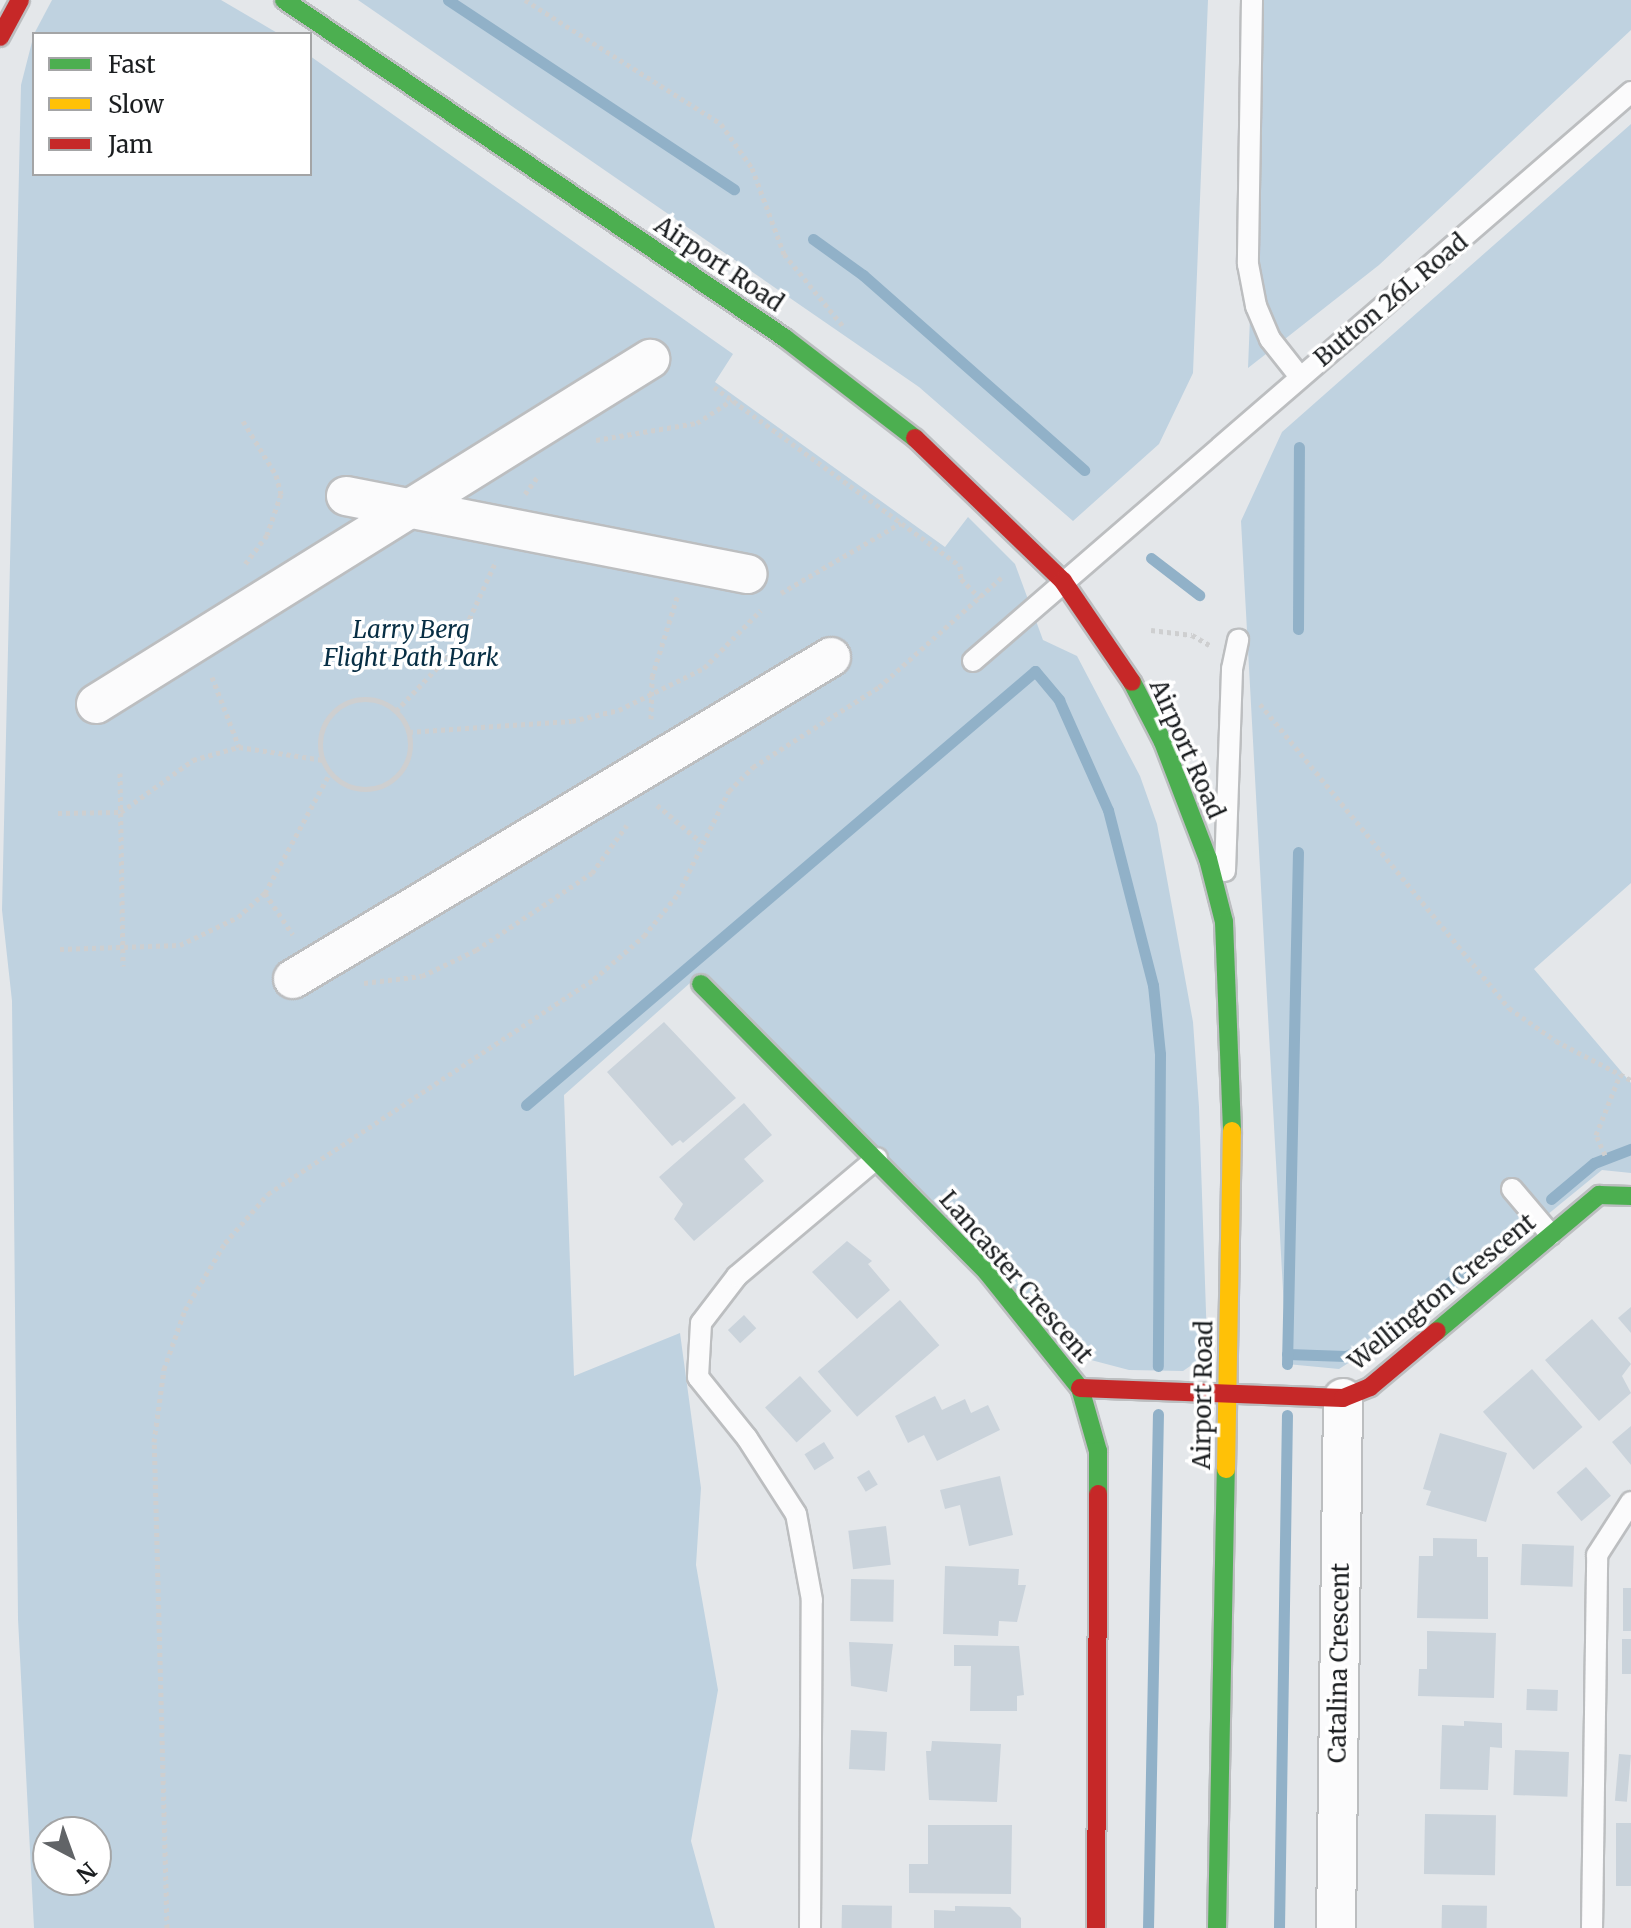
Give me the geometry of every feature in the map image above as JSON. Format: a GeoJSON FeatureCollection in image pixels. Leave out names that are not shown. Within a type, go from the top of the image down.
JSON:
{"type":"FeatureCollection","features":[{"type":"Feature","properties":{"kind":"street"},"geometry":{"type":"LineString","coordinates":[[0,37],[20,0]]}},
{"type":"Feature","properties":{"kind":"street","name":"Airport Road"},"geometry":{"type":"LineString","coordinates":[[284,0],[820,364],[955,473],[1063,581],[1117,654],[1163,742],[1208,859],[1224,922],[1232,1125],[1217,1928]]}},
{"type":"Feature","properties":{"kind":"street"},"geometry":{"type":"LineString","coordinates":[[96,704],[650,359]]}},
{"type":"Feature","properties":{"kind":"street"},"geometry":{"type":"LineString","coordinates":[[346,496],[760,586]]}},
{"type":"Feature","properties":{"kind":"street"},"geometry":{"type":"LineString","coordinates":[[293,979],[831,657]]}},
{"type":"Feature","properties":{"kind":"street","name":"Lancaster Crescent"},"geometry":{"type":"LineString","coordinates":[[701,984],[987,1272],[1080,1388],[1098,1451],[1096,1928]]}},
{"type":"Feature","properties":{"kind":"street","name":"Wellington Crescent"},"geometry":{"type":"LineString","coordinates":[[1080,1388],[1343,1398],[1370,1387],[1599,1195],[1631,1196]]}},
{"type":"Feature","properties":{"kind":"street","name":"Catalina Crescent"},"geometry":{"type":"LineString","coordinates":[[1336,1928],[1343,1398]]}},
{"type":"Feature","properties":{"kind":"lane","name":"Button 26L Road"},"geometry":{"type":"LineString","coordinates":[[1252,0],[1248,264],[1256,306],[1270,339],[1300,377],[1631,92]]}},
{"type":"Feature","properties":{"kind":"lane"},"geometry":{"type":"LineString","coordinates":[[973,661],[1300,377]]}},
{"type":"Feature","properties":{"kind":"lane"},"geometry":{"type":"LineString","coordinates":[[1224,922],[1232,669],[1238,640]]}},
{"type":"Feature","properties":{"kind":"lane"},"geometry":{"type":"LineString","coordinates":[[810,1928],[812,1600],[796,1514],[747,1438],[698,1377],[701,1323],[737,1276],[877,1158]]}},
{"type":"Feature","properties":{"kind":"lane"},"geometry":{"type":"LineString","coordinates":[[1512,1189],[1551,1235]]}},
{"type":"Feature","properties":{"kind":"lane"},"geometry":{"type":"LineString","coordinates":[[1592,1928],[1597,1555],[1631,1502]]}},
{"type":"Feature","properties":{"kind":"path"},"geometry":{"type":"LineString","coordinates":[[525,0],[721,124],[752,168],[784,254],[809,291],[853,336]]}},
{"type":"Feature","properties":{"kind":"path"},"geometry":{"type":"LineString","coordinates":[[714,387],[960,566],[961,579],[980,598]]}},
{"type":"Feature","properties":{"kind":"path"},"geometry":{"type":"LineString","coordinates":[[760,586],[901,523]]}},
{"type":"Feature","properties":{"kind":"path"},"geometry":{"type":"LineString","coordinates":[[167,1928],[154,1442],[164,1369],[185,1310],[225,1243],[268,1194],[594,979],[644,936],[678,894],[701,842],[729,791],[753,767],[879,687],[1003,576]]}},
{"type":"Feature","properties":{"kind":"path"},"geometry":{"type":"LineString","coordinates":[[409,732],[572,721],[619,710],[704,668],[766,606]]}},
{"type":"Feature","properties":{"kind":"path"},"geometry":{"type":"LineString","coordinates":[[1138,629],[1192,635],[1215,649],[1509,1008],[1556,1041],[1631,1080]]}},
{"type":"Feature","properties":{"kind":"path"},"geometry":{"type":"LineString","coordinates":[[354,700],[384,703],[396,711],[409,732],[406,763],[385,784],[355,788],[330,773],[323,760],[322,730],[340,706],[354,700]]}},
{"type":"Feature","properties":{"kind":"path"},"geometry":{"type":"LineString","coordinates":[[58,813],[121,812],[193,760],[239,747],[323,760]]}},
{"type":"Feature","properties":{"kind":"path"},"geometry":{"type":"LineString","coordinates":[[120,773],[123,966]]}},
{"type":"Feature","properties":{"kind":"path"},"geometry":{"type":"LineString","coordinates":[[60,949],[180,945],[238,917],[265,893],[330,773]]}},
{"type":"Feature","properties":{"kind":"path"},"geometry":{"type":"LineString","coordinates":[[653,802],[701,842]]}},
{"type":"Feature","properties":{"kind":"path"},"geometry":{"type":"LineString","coordinates":[[1603,1151],[1596,1135],[1620,1075]]}},
{"type":"Feature","properties":{"kind":"green space"},"geometry":{"type":"Polygon","coordinates":[[[52,0],[221,0],[276,32],[35,32],[52,0]]]}},
{"type":"Feature","properties":{"kind":"green space"},"geometry":{"type":"Polygon","coordinates":[[[358,0],[1208,0],[1193,373],[1159,444],[1073,521],[919,387],[358,0]]]}},
{"type":"Feature","properties":{"kind":"green space"},"geometry":{"type":"Polygon","coordinates":[[[1258,0],[1631,0],[1631,30],[1379,265],[1248,368],[1260,67],[1258,0]]]}},
{"type":"Feature","properties":{"kind":"green space","name":"Larry Berg Flight Path Park"},"geometry":{"type":"Polygon","coordinates":[[[32,42],[32,176],[312,176],[312,57],[733,354],[715,382],[945,547],[968,517],[1015,564],[1043,640],[1077,656],[1140,776],[1157,824],[1193,1022],[1207,1341],[1199,1360],[1183,1371],[1129,1370],[1091,1360],[1065,1343],[690,983],[564,1095],[574,1376],[680,1333],[701,1488],[696,1565],[718,1690],[691,1841],[715,1928],[34,1928],[32,1896],[112,1896],[112,1816],[32,1816],[32,1889],[18,1619],[12,1001],[2,910],[21,85],[32,42]]]}},
{"type":"Feature","properties":{"kind":"green space"},"geometry":{"type":"Polygon","coordinates":[[[1631,124],[1631,883],[1534,969],[1631,1083],[1631,1173],[1602,1170],[1428,1312],[1339,1369],[1287,1364],[1241,521],[1282,432],[1631,124]]]}},
{"type":"Feature","properties":{"kind":"building"},"geometry":{"type":"Polygon","coordinates":[[[664,1022],[736,1098],[683,1143],[680,1140],[672,1146],[607,1072],[664,1022]]]}},
{"type":"Feature","properties":{"kind":"building"},"geometry":{"type":"Polygon","coordinates":[[[744,1103],[772,1135],[744,1159],[764,1181],[694,1241],[674,1219],[683,1204],[659,1177],[744,1103]]]}},
{"type":"Feature","properties":{"kind":"building"},"geometry":{"type":"Polygon","coordinates":[[[847,1241],[872,1261],[868,1264],[890,1290],[857,1319],[812,1272],[847,1241]]]}},
{"type":"Feature","properties":{"kind":"building"},"geometry":{"type":"Polygon","coordinates":[[[900,1300],[939,1345],[857,1417],[818,1372],[900,1300]]]}},
{"type":"Feature","properties":{"kind":"building"},"geometry":{"type":"Polygon","coordinates":[[[1631,1307],[1631,1333],[1618,1318],[1631,1307]]]}},
{"type":"Feature","properties":{"kind":"building"},"geometry":{"type":"Polygon","coordinates":[[[744,1315],[756,1328],[740,1343],[728,1330],[744,1315]]]}},
{"type":"Feature","properties":{"kind":"building"},"geometry":{"type":"Polygon","coordinates":[[[1592,1319],[1631,1364],[1622,1376],[1631,1393],[1599,1421],[1545,1360],[1592,1319]]]}},
{"type":"Feature","properties":{"kind":"building"},"geometry":{"type":"Polygon","coordinates":[[[1532,1369],[1583,1427],[1533,1470],[1483,1412],[1532,1369]]]}},
{"type":"Feature","properties":{"kind":"building"},"geometry":{"type":"Polygon","coordinates":[[[800,1376],[831,1411],[797,1442],[765,1407],[800,1376]]]}},
{"type":"Feature","properties":{"kind":"building"},"geometry":{"type":"Polygon","coordinates":[[[935,1396],[942,1410],[965,1399],[971,1413],[988,1405],[1000,1430],[937,1461],[924,1435],[908,1443],[895,1416],[935,1396]]]}},
{"type":"Feature","properties":{"kind":"building"},"geometry":{"type":"Polygon","coordinates":[[[1631,1426],[1631,1465],[1612,1442],[1631,1426]]]}},
{"type":"Feature","properties":{"kind":"building"},"geometry":{"type":"Polygon","coordinates":[[[1440,1433],[1507,1453],[1486,1522],[1426,1505],[1431,1491],[1423,1489],[1440,1433]]]}},
{"type":"Feature","properties":{"kind":"building"},"geometry":{"type":"Polygon","coordinates":[[[824,1442],[834,1458],[815,1470],[804,1454],[824,1442]]]}},
{"type":"Feature","properties":{"kind":"building"},"geometry":{"type":"Polygon","coordinates":[[[1586,1467],[1611,1496],[1581,1521],[1557,1493],[1586,1467]]]}},
{"type":"Feature","properties":{"kind":"building"},"geometry":{"type":"Polygon","coordinates":[[[869,1470],[878,1485],[866,1492],[857,1477],[869,1470]]]}},
{"type":"Feature","properties":{"kind":"building"},"geometry":{"type":"Polygon","coordinates":[[[1000,1476],[1013,1535],[969,1546],[960,1505],[945,1509],[940,1490],[1000,1476]]]}},
{"type":"Feature","properties":{"kind":"building"},"geometry":{"type":"Polygon","coordinates":[[[886,1526],[891,1565],[853,1569],[848,1531],[886,1526]]]}},
{"type":"Feature","properties":{"kind":"building"},"geometry":{"type":"Polygon","coordinates":[[[1433,1538],[1477,1539],[1477,1557],[1488,1557],[1488,1619],[1417,1618],[1419,1556],[1433,1556],[1433,1538]]]}},
{"type":"Feature","properties":{"kind":"building"},"geometry":{"type":"Polygon","coordinates":[[[1522,1544],[1574,1546],[1573,1587],[1521,1585],[1522,1544]]]}},
{"type":"Feature","properties":{"kind":"building"},"geometry":{"type":"Polygon","coordinates":[[[945,1566],[1019,1569],[1018,1585],[1026,1585],[1017,1622],[999,1621],[998,1636],[943,1634],[945,1566]]]}},
{"type":"Feature","properties":{"kind":"building"},"geometry":{"type":"Polygon","coordinates":[[[851,1579],[894,1580],[893,1622],[850,1621],[851,1579]]]}},
{"type":"Feature","properties":{"kind":"building"},"geometry":{"type":"Polygon","coordinates":[[[1623,1588],[1631,1588],[1631,1631],[1623,1631],[1623,1588]]]}},
{"type":"Feature","properties":{"kind":"building"},"geometry":{"type":"Polygon","coordinates":[[[1427,1631],[1496,1633],[1494,1698],[1418,1696],[1419,1669],[1427,1669],[1427,1631]]]}},
{"type":"Feature","properties":{"kind":"building"},"geometry":{"type":"Polygon","coordinates":[[[1622,1639],[1631,1639],[1631,1674],[1622,1674],[1622,1639]]]}},
{"type":"Feature","properties":{"kind":"building"},"geometry":{"type":"Polygon","coordinates":[[[849,1642],[893,1644],[887,1692],[851,1686],[849,1642]]]}},
{"type":"Feature","properties":{"kind":"building"},"geometry":{"type":"Polygon","coordinates":[[[954,1645],[1019,1646],[1024,1695],[1017,1696],[1017,1711],[970,1711],[971,1666],[954,1666],[954,1645]]]}},
{"type":"Feature","properties":{"kind":"building"},"geometry":{"type":"Polygon","coordinates":[[[1527,1689],[1558,1690],[1557,1711],[1526,1710],[1527,1689]]]}},
{"type":"Feature","properties":{"kind":"building"},"geometry":{"type":"Polygon","coordinates":[[[1464,1721],[1502,1723],[1502,1748],[1490,1747],[1488,1790],[1440,1789],[1442,1725],[1464,1726],[1464,1721]]]}},
{"type":"Feature","properties":{"kind":"building"},"geometry":{"type":"Polygon","coordinates":[[[851,1730],[887,1732],[885,1771],[849,1769],[851,1730]]]}},
{"type":"Feature","properties":{"kind":"building"},"geometry":{"type":"Polygon","coordinates":[[[932,1741],[1001,1744],[997,1802],[929,1800],[926,1751],[931,1751],[932,1741]]]}},
{"type":"Feature","properties":{"kind":"building"},"geometry":{"type":"Polygon","coordinates":[[[1515,1750],[1569,1752],[1567,1797],[1513,1795],[1515,1750]]]}},
{"type":"Feature","properties":{"kind":"building"},"geometry":{"type":"Polygon","coordinates":[[[1619,1754],[1631,1755],[1627,1802],[1615,1801],[1619,1754]]]}},
{"type":"Feature","properties":{"kind":"building"},"geometry":{"type":"Polygon","coordinates":[[[1425,1814],[1496,1815],[1495,1875],[1424,1874],[1425,1814]]]}},
{"type":"Feature","properties":{"kind":"building"},"geometry":{"type":"Polygon","coordinates":[[[1616,1823],[1631,1823],[1631,1886],[1616,1886],[1616,1823]]]}},
{"type":"Feature","properties":{"kind":"building"},"geometry":{"type":"Polygon","coordinates":[[[928,1825],[1012,1825],[1011,1894],[909,1893],[909,1864],[928,1864],[928,1825]]]}},
{"type":"Feature","properties":{"kind":"building"},"geometry":{"type":"Polygon","coordinates":[[[842,1905],[892,1906],[892,1928],[842,1928],[842,1905]]]}},
{"type":"Feature","properties":{"kind":"building"},"geometry":{"type":"Polygon","coordinates":[[[1442,1905],[1487,1906],[1487,1928],[1442,1928],[1442,1905]]]}},
{"type":"Feature","properties":{"kind":"building"},"geometry":{"type":"Polygon","coordinates":[[[955,1906],[1010,1907],[1021,1918],[1021,1928],[934,1928],[934,1910],[955,1911],[955,1906]]]}},
{"type":"Feature","properties":{"kind":"waterway"},"geometry":{"type":"LineString","coordinates":[[448,0],[734,189]]}},
{"type":"Feature","properties":{"kind":"waterway"},"geometry":{"type":"LineString","coordinates":[[813,239],[863,275],[1084,470]]}},
{"type":"Feature","properties":{"kind":"waterway"},"geometry":{"type":"LineString","coordinates":[[1298,629],[1299,447]]}},
{"type":"Feature","properties":{"kind":"waterway"},"geometry":{"type":"LineString","coordinates":[[1151,558],[1199,595]]}},
{"type":"Feature","properties":{"kind":"waterway"},"geometry":{"type":"LineString","coordinates":[[526,1105],[1035,671],[1059,700],[1108,810],[1153,985],[1160,1054],[1158,1366]]}},
{"type":"Feature","properties":{"kind":"waterway"},"geometry":{"type":"LineString","coordinates":[[1287,1364],[1298,852]]}},
{"type":"Feature","properties":{"kind":"waterway"},"geometry":{"type":"LineString","coordinates":[[1551,1199],[1594,1163],[1631,1149]]}},
{"type":"Feature","properties":{"kind":"waterway"},"geometry":{"type":"LineString","coordinates":[[1287,1354],[1346,1356],[1375,1343],[1517,1227]]}},
{"type":"Feature","properties":{"kind":"waterway"},"geometry":{"type":"LineString","coordinates":[[1148,1928],[1158,1414]]}},
{"type":"Feature","properties":{"kind":"waterway"},"geometry":{"type":"LineString","coordinates":[[1279,1928],[1287,1415]]}},
{"type":"Feature","properties":{"kind":"traffic: fast"},"geometry":{"type":"LineString","coordinates":[[284,0],[785,338],[915,438]]}},
{"type":"Feature","properties":{"kind":"traffic: fast"},"geometry":{"type":"LineString","coordinates":[[1132,682],[1163,742],[1208,859],[1224,922],[1232,1131]]}},
{"type":"Feature","properties":{"kind":"traffic: fast"},"geometry":{"type":"LineString","coordinates":[[701,984],[987,1272],[1080,1388],[1098,1451],[1098,1494]]}},
{"type":"Feature","properties":{"kind":"traffic: fast"},"geometry":{"type":"LineString","coordinates":[[1437,1331],[1599,1195],[1631,1196]]}},
{"type":"Feature","properties":{"kind":"traffic: fast"},"geometry":{"type":"LineString","coordinates":[[1217,1928],[1226,1469]]}},
{"type":"Feature","properties":{"kind":"traffic: slow"},"geometry":{"type":"LineString","coordinates":[[1226,1469],[1232,1131]]}},
{"type":"Feature","properties":{"kind":"traffic: jam"},"geometry":{"type":"LineString","coordinates":[[0,37],[20,0]]}},
{"type":"Feature","properties":{"kind":"traffic: jam"},"geometry":{"type":"LineString","coordinates":[[915,438],[1063,581],[1132,682]]}},
{"type":"Feature","properties":{"kind":"traffic: jam"},"geometry":{"type":"LineString","coordinates":[[1080,1388],[1343,1398],[1370,1387],[1437,1331]]}},
{"type":"Feature","properties":{"kind":"traffic: jam"},"geometry":{"type":"LineString","coordinates":[[1096,1928],[1098,1494]]}}]}
